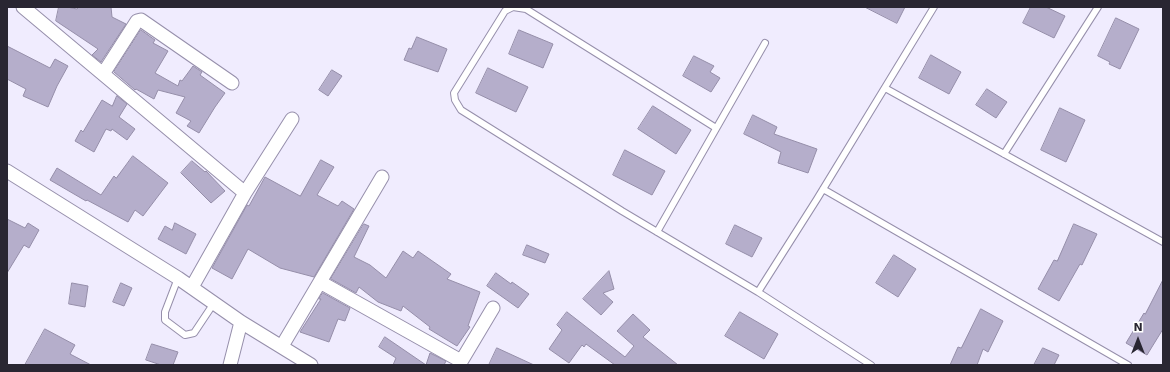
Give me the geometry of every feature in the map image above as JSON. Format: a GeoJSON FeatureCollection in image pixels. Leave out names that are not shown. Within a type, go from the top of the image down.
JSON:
{"type":"FeatureCollection","features":[{"type":"Feature","properties":{"kind":"street"},"geometry":{"type":"LineString","coordinates":[[23,7],[245,193]]}},
{"type":"Feature","properties":{"kind":"street"},"geometry":{"type":"LineString","coordinates":[[103,74],[137,21],[141,20],[232,83]]}},
{"type":"Feature","properties":{"kind":"street"},"geometry":{"type":"LineString","coordinates":[[192,287],[245,193],[292,119]]}},
{"type":"Feature","properties":{"kind":"street"},"geometry":{"type":"LineString","coordinates":[[7,171],[178,278],[242,322],[311,365]]}},
{"type":"Feature","properties":{"kind":"street"},"geometry":{"type":"LineString","coordinates":[[282,346],[382,177]]}},
{"type":"Feature","properties":{"kind":"street"},"geometry":{"type":"LineString","coordinates":[[320,282],[460,363],[493,308]]}},
{"type":"Feature","properties":{"kind":"street"},"geometry":{"type":"LineString","coordinates":[[230,365],[242,322]]}},
{"type":"Feature","properties":{"kind":"lane"},"geometry":{"type":"LineString","coordinates":[[716,128],[526,9],[514,7],[505,11],[454,92],[455,100],[461,110],[758,292],[871,365]]}},
{"type":"Feature","properties":{"kind":"lane"},"geometry":{"type":"LineString","coordinates":[[758,292],[934,7]]}},
{"type":"Feature","properties":{"kind":"lane"},"geometry":{"type":"LineString","coordinates":[[1004,154],[1098,7]]}},
{"type":"Feature","properties":{"kind":"lane"},"geometry":{"type":"LineString","coordinates":[[658,232],[765,43]]}},
{"type":"Feature","properties":{"kind":"lane"},"geometry":{"type":"LineString","coordinates":[[885,88],[1163,242]]}},
{"type":"Feature","properties":{"kind":"lane"},"geometry":{"type":"LineString","coordinates":[[823,189],[1128,365]]}},
{"type":"Feature","properties":{"kind":"lane"},"geometry":{"type":"LineString","coordinates":[[178,278],[165,312],[165,320],[185,335],[194,333],[214,303]]}},
{"type":"Feature","properties":{"kind":"building"},"geometry":{"type":"Polygon","coordinates":[[[59,7],[77,9],[79,7],[111,7],[112,17],[126,24],[101,62],[92,55],[98,49],[56,21],[59,7]]]}},
{"type":"Feature","properties":{"kind":"building"},"geometry":{"type":"Polygon","coordinates":[[[865,7],[905,7],[897,23],[865,7]]]}},
{"type":"Feature","properties":{"kind":"building"},"geometry":{"type":"Polygon","coordinates":[[[1031,7],[1046,7],[1065,16],[1054,38],[1023,23],[1031,7]]]}},
{"type":"Feature","properties":{"kind":"building"},"geometry":{"type":"Polygon","coordinates":[[[1116,18],[1139,29],[1120,69],[1109,64],[1110,62],[1098,56],[1116,18]]]}},
{"type":"Feature","properties":{"kind":"building"},"geometry":{"type":"Polygon","coordinates":[[[141,30],[155,40],[153,43],[168,51],[155,73],[178,86],[180,80],[182,81],[193,66],[202,72],[200,75],[225,93],[199,133],[187,126],[191,121],[176,113],[185,97],[158,90],[154,99],[136,89],[135,90],[114,72],[141,30]]]}},
{"type":"Feature","properties":{"kind":"building"},"geometry":{"type":"Polygon","coordinates":[[[519,30],[553,44],[543,68],[509,54],[519,30]]]}},
{"type":"Feature","properties":{"kind":"building"},"geometry":{"type":"Polygon","coordinates":[[[417,37],[447,49],[438,72],[404,60],[409,48],[411,49],[417,37]]]}},
{"type":"Feature","properties":{"kind":"building"},"geometry":{"type":"Polygon","coordinates":[[[7,46],[50,68],[55,59],[68,66],[48,107],[23,96],[26,89],[7,79],[7,46]]]}},
{"type":"Feature","properties":{"kind":"building"},"geometry":{"type":"Polygon","coordinates":[[[931,55],[961,72],[949,94],[919,78],[931,55]]]}},
{"type":"Feature","properties":{"kind":"building"},"geometry":{"type":"Polygon","coordinates":[[[694,56],[714,66],[710,72],[720,78],[711,92],[683,76],[694,56]]]}},
{"type":"Feature","properties":{"kind":"building"},"geometry":{"type":"Polygon","coordinates":[[[488,68],[528,87],[516,112],[476,93],[488,68]]]}},
{"type":"Feature","properties":{"kind":"building"},"geometry":{"type":"Polygon","coordinates":[[[332,70],[342,76],[328,96],[319,90],[332,70]]]}},
{"type":"Feature","properties":{"kind":"building"},"geometry":{"type":"Polygon","coordinates":[[[987,89],[1007,102],[996,118],[976,105],[987,89]]]}},
{"type":"Feature","properties":{"kind":"building"},"geometry":{"type":"Polygon","coordinates":[[[117,96],[127,104],[119,117],[135,129],[127,140],[112,129],[111,131],[106,129],[94,152],[75,141],[81,130],[83,132],[102,100],[112,106],[117,96]]]}},
{"type":"Feature","properties":{"kind":"building"},"geometry":{"type":"Polygon","coordinates":[[[653,106],[691,130],[676,154],[638,129],[653,106]]]}},
{"type":"Feature","properties":{"kind":"building"},"geometry":{"type":"Polygon","coordinates":[[[1060,108],[1085,120],[1066,162],[1041,150],[1060,108]]]}},
{"type":"Feature","properties":{"kind":"building"},"geometry":{"type":"Polygon","coordinates":[[[753,115],[777,127],[774,134],[817,149],[808,173],[778,163],[781,152],[744,134],[753,115]]]}},
{"type":"Feature","properties":{"kind":"building"},"geometry":{"type":"Polygon","coordinates":[[[625,150],[665,171],[652,195],[613,175],[625,150]]]}},
{"type":"Feature","properties":{"kind":"building"},"geometry":{"type":"Polygon","coordinates":[[[133,156],[168,183],[143,216],[135,210],[128,222],[87,200],[86,201],[50,180],[57,168],[101,195],[114,176],[116,178],[133,156]]]}},
{"type":"Feature","properties":{"kind":"building"},"geometry":{"type":"Polygon","coordinates":[[[321,160],[334,167],[317,195],[338,206],[342,201],[354,209],[314,277],[280,268],[248,249],[232,279],[212,268],[247,205],[249,206],[265,177],[300,196],[321,160]]]}},
{"type":"Feature","properties":{"kind":"building"},"geometry":{"type":"Polygon","coordinates":[[[192,161],[205,172],[206,171],[225,191],[211,203],[181,173],[192,161]]]}},
{"type":"Feature","properties":{"kind":"building"},"geometry":{"type":"Polygon","coordinates":[[[7,219],[25,228],[28,223],[39,230],[29,248],[24,245],[7,273],[7,219]]]}},
{"type":"Feature","properties":{"kind":"building"},"geometry":{"type":"Polygon","coordinates":[[[175,223],[196,234],[186,254],[158,239],[165,226],[172,230],[175,223]]]}},
{"type":"Feature","properties":{"kind":"building"},"geometry":{"type":"Polygon","coordinates":[[[364,224],[369,226],[354,257],[370,265],[386,278],[403,251],[413,258],[418,251],[451,274],[447,279],[480,292],[468,326],[470,327],[457,346],[429,329],[430,327],[403,306],[401,311],[378,302],[359,287],[356,293],[331,279],[364,224]]]}},
{"type":"Feature","properties":{"kind":"building"},"geometry":{"type":"Polygon","coordinates":[[[1074,224],[1097,234],[1082,265],[1080,264],[1059,301],[1038,289],[1054,260],[1057,261],[1074,224]]]}},
{"type":"Feature","properties":{"kind":"building"},"geometry":{"type":"Polygon","coordinates":[[[735,225],[762,238],[752,257],[726,244],[735,225]]]}},
{"type":"Feature","properties":{"kind":"building"},"geometry":{"type":"Polygon","coordinates":[[[527,245],[549,254],[545,263],[523,255],[527,245]]]}},
{"type":"Feature","properties":{"kind":"building"},"geometry":{"type":"Polygon","coordinates":[[[894,255],[916,269],[898,297],[876,283],[894,255]]]}},
{"type":"Feature","properties":{"kind":"building"},"geometry":{"type":"Polygon","coordinates":[[[609,271],[614,289],[603,293],[613,302],[601,315],[583,299],[609,271]]]}},
{"type":"Feature","properties":{"kind":"building"},"geometry":{"type":"Polygon","coordinates":[[[496,273],[511,284],[512,282],[529,294],[518,308],[487,286],[496,273]]]}},
{"type":"Feature","properties":{"kind":"building"},"geometry":{"type":"Polygon","coordinates":[[[1163,280],[1163,329],[1147,355],[1126,343],[1144,313],[1145,314],[1163,280]]]}},
{"type":"Feature","properties":{"kind":"building"},"geometry":{"type":"Polygon","coordinates":[[[72,283],[88,286],[85,307],[69,304],[72,283]]]}},
{"type":"Feature","properties":{"kind":"building"},"geometry":{"type":"Polygon","coordinates":[[[121,283],[132,288],[124,306],[113,302],[121,283]]]}},
{"type":"Feature","properties":{"kind":"building"},"geometry":{"type":"Polygon","coordinates":[[[323,293],[350,308],[345,321],[338,319],[329,342],[300,332],[321,299],[319,299],[323,293]]]}},
{"type":"Feature","properties":{"kind":"building"},"geometry":{"type":"Polygon","coordinates":[[[981,309],[1003,321],[988,352],[983,349],[977,365],[950,365],[958,347],[961,348],[981,309]]]}},
{"type":"Feature","properties":{"kind":"building"},"geometry":{"type":"Polygon","coordinates":[[[567,312],[625,357],[634,346],[617,331],[633,314],[650,330],[643,337],[678,365],[615,365],[586,344],[584,347],[582,345],[569,363],[549,349],[562,330],[557,325],[567,312]]]}},
{"type":"Feature","properties":{"kind":"building"},"geometry":{"type":"Polygon","coordinates":[[[740,312],[778,334],[764,359],[725,336],[740,312]]]}},
{"type":"Feature","properties":{"kind":"building"},"geometry":{"type":"Polygon","coordinates":[[[45,329],[75,345],[70,354],[91,365],[25,365],[45,329]]]}},
{"type":"Feature","properties":{"kind":"building"},"geometry":{"type":"Polygon","coordinates":[[[385,337],[426,365],[393,365],[396,358],[379,347],[385,337]]]}},
{"type":"Feature","properties":{"kind":"building"},"geometry":{"type":"Polygon","coordinates":[[[152,344],[178,352],[173,365],[161,365],[146,360],[152,344]]]}},
{"type":"Feature","properties":{"kind":"building"},"geometry":{"type":"Polygon","coordinates":[[[497,348],[534,365],[489,365],[497,348]]]}},
{"type":"Feature","properties":{"kind":"building"},"geometry":{"type":"Polygon","coordinates":[[[1043,348],[1059,355],[1054,365],[1034,365],[1043,348]]]}},
{"type":"Feature","properties":{"kind":"building"},"geometry":{"type":"Polygon","coordinates":[[[430,353],[446,361],[444,365],[426,365],[430,353]]]}}]}
